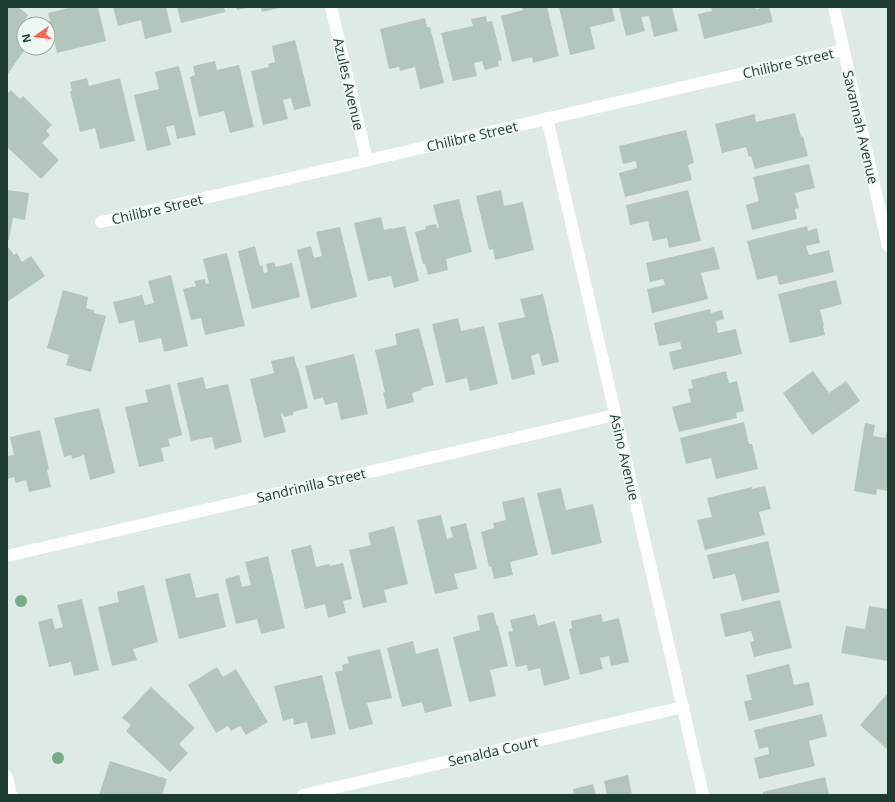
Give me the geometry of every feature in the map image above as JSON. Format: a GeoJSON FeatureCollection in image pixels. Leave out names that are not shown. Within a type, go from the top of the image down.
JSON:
{"type":"FeatureCollection","features":[{"type":"Feature","properties":{"kind":"street","name":"Azules Avenue"},"geometry":{"type":"LineString","coordinates":[[331,7],[367,160]]}},
{"type":"Feature","properties":{"kind":"street","name":"Savannah Avenue"},"geometry":{"type":"LineString","coordinates":[[834,7],[888,246]]}},
{"type":"Feature","properties":{"kind":"street","name":"Chilibre Street"},"geometry":{"type":"LineString","coordinates":[[101,222],[844,50]]}},
{"type":"Feature","properties":{"kind":"street","name":"Asino Avenue"},"geometry":{"type":"LineString","coordinates":[[547,118],[703,795]]}},
{"type":"Feature","properties":{"kind":"street","name":"Sandrinilla Street"},"geometry":{"type":"LineString","coordinates":[[7,556],[616,415]]}},
{"type":"Feature","properties":{"kind":"street","name":"Senalda Court"},"geometry":{"type":"LineString","coordinates":[[304,795],[683,707]]}},
{"type":"Feature","properties":{"kind":"street"},"geometry":{"type":"LineString","coordinates":[[7,777],[11,795]]}},
{"type":"Feature","properties":{"kind":"building"},"geometry":{"type":"Polygon","coordinates":[[[7,7],[18,7],[28,15],[16,16],[16,56],[20,56],[7,75],[7,7]]]}},
{"type":"Feature","properties":{"kind":"building"},"geometry":{"type":"Polygon","coordinates":[[[73,7],[98,7],[106,41],[57,53],[56,16],[49,16],[48,13],[73,7]]]}},
{"type":"Feature","properties":{"kind":"building"},"geometry":{"type":"Polygon","coordinates":[[[113,7],[166,7],[172,32],[145,39],[141,20],[118,26],[113,7]]]}},
{"type":"Feature","properties":{"kind":"building"},"geometry":{"type":"Polygon","coordinates":[[[177,7],[224,7],[225,12],[181,23],[177,7]]]}},
{"type":"Feature","properties":{"kind":"building"},"geometry":{"type":"Polygon","coordinates":[[[236,7],[247,7],[247,8],[237,10],[236,7]]]}},
{"type":"Feature","properties":{"kind":"building"},"geometry":{"type":"Polygon","coordinates":[[[261,7],[279,7],[279,8],[262,12],[261,7]]]}},
{"type":"Feature","properties":{"kind":"building"},"geometry":{"type":"Polygon","coordinates":[[[522,7],[547,7],[559,56],[533,63],[532,57],[512,62],[501,16],[523,10],[522,7]]]}},
{"type":"Feature","properties":{"kind":"building"},"geometry":{"type":"Polygon","coordinates":[[[559,7],[612,7],[615,21],[590,27],[595,49],[570,55],[559,7]]]}},
{"type":"Feature","properties":{"kind":"building"},"geometry":{"type":"Polygon","coordinates":[[[619,7],[672,7],[678,31],[654,37],[649,16],[641,17],[645,31],[626,36],[619,7]]]}},
{"type":"Feature","properties":{"kind":"building"},"geometry":{"type":"Polygon","coordinates":[[[711,7],[755,7],[756,9],[769,7],[773,22],[704,39],[698,14],[712,11],[711,7]]]}},
{"type":"Feature","properties":{"kind":"building"},"geometry":{"type":"Polygon","coordinates":[[[486,16],[487,22],[492,21],[502,60],[498,61],[499,66],[485,70],[482,61],[474,63],[477,76],[453,81],[441,33],[473,26],[471,19],[486,16]]]}},
{"type":"Feature","properties":{"kind":"building"},"geometry":{"type":"Polygon","coordinates":[[[425,18],[427,27],[430,27],[444,83],[420,89],[415,67],[400,71],[399,67],[389,69],[380,29],[425,18]]]}},
{"type":"Feature","properties":{"kind":"building"},"geometry":{"type":"Polygon","coordinates":[[[295,40],[311,106],[294,110],[291,98],[283,100],[288,119],[263,125],[251,71],[269,67],[268,64],[275,62],[272,46],[295,40]]]}},
{"type":"Feature","properties":{"kind":"building"},"geometry":{"type":"Polygon","coordinates":[[[215,61],[217,70],[239,65],[254,127],[230,133],[224,111],[199,117],[190,77],[195,75],[193,66],[215,61]]]}},
{"type":"Feature","properties":{"kind":"building"},"geometry":{"type":"Polygon","coordinates":[[[179,66],[196,135],[177,139],[174,125],[166,127],[171,145],[147,151],[134,95],[159,89],[155,72],[179,66]]]}},
{"type":"Feature","properties":{"kind":"building"},"geometry":{"type":"Polygon","coordinates":[[[87,78],[89,86],[120,78],[135,141],[100,149],[95,128],[80,132],[70,91],[72,91],[70,82],[87,78]]]}},
{"type":"Feature","properties":{"kind":"building"},"geometry":{"type":"Polygon","coordinates":[[[11,90],[20,99],[23,96],[52,125],[46,131],[50,135],[42,143],[59,160],[41,179],[7,147],[7,94],[11,90]]]}},
{"type":"Feature","properties":{"kind":"building"},"geometry":{"type":"Polygon","coordinates":[[[795,113],[801,137],[803,136],[808,156],[755,169],[751,156],[749,157],[746,147],[722,153],[715,124],[755,114],[756,122],[795,113]]]}},
{"type":"Feature","properties":{"kind":"building"},"geometry":{"type":"Polygon","coordinates":[[[686,130],[694,163],[688,165],[692,180],[625,197],[619,173],[637,168],[636,161],[623,164],[619,146],[686,130]]]}},
{"type":"Feature","properties":{"kind":"building"},"geometry":{"type":"Polygon","coordinates":[[[809,164],[815,188],[795,193],[799,208],[795,209],[797,219],[752,230],[746,205],[759,201],[753,177],[809,164]]]}},
{"type":"Feature","properties":{"kind":"building"},"geometry":{"type":"Polygon","coordinates":[[[7,190],[29,193],[25,220],[13,218],[9,240],[7,239],[7,190]]]}},
{"type":"Feature","properties":{"kind":"building"},"geometry":{"type":"Polygon","coordinates":[[[501,190],[504,206],[523,202],[534,250],[495,260],[493,249],[489,250],[476,196],[501,190]]]}},
{"type":"Feature","properties":{"kind":"building"},"geometry":{"type":"Polygon","coordinates":[[[688,190],[701,241],[669,248],[667,238],[653,241],[648,221],[630,225],[626,205],[688,190]]]}},
{"type":"Feature","properties":{"kind":"building"},"geometry":{"type":"Polygon","coordinates":[[[459,199],[472,252],[446,259],[448,270],[428,275],[425,264],[423,264],[415,232],[426,229],[425,226],[436,224],[437,228],[439,228],[433,205],[459,199]]]}},
{"type":"Feature","properties":{"kind":"building"},"geometry":{"type":"Polygon","coordinates":[[[381,217],[384,230],[405,226],[419,281],[394,288],[391,276],[368,281],[354,223],[381,217]]]}},
{"type":"Feature","properties":{"kind":"building"},"geometry":{"type":"Polygon","coordinates":[[[807,226],[808,231],[817,228],[820,243],[806,246],[809,255],[829,250],[834,272],[779,285],[777,275],[757,280],[747,241],[807,226]]]}},
{"type":"Feature","properties":{"kind":"building"},"geometry":{"type":"Polygon","coordinates":[[[340,227],[357,297],[311,309],[297,250],[311,246],[314,258],[322,256],[316,232],[340,227]]]}},
{"type":"Feature","properties":{"kind":"building"},"geometry":{"type":"Polygon","coordinates":[[[255,246],[260,266],[262,265],[264,273],[268,272],[266,264],[274,262],[276,267],[292,263],[300,297],[252,309],[238,251],[255,246]]]}},
{"type":"Feature","properties":{"kind":"building"},"geometry":{"type":"Polygon","coordinates":[[[8,247],[14,255],[17,253],[22,262],[31,256],[45,276],[7,302],[7,248],[8,247]]]}},
{"type":"Feature","properties":{"kind":"building"},"geometry":{"type":"Polygon","coordinates":[[[714,247],[720,269],[701,273],[708,299],[652,313],[647,289],[665,285],[663,279],[650,282],[646,263],[714,247]]]}},
{"type":"Feature","properties":{"kind":"building"},"geometry":{"type":"Polygon","coordinates":[[[227,253],[245,326],[205,335],[201,318],[191,320],[183,289],[196,286],[194,281],[205,279],[206,284],[209,283],[203,259],[227,253]]]}},
{"type":"Feature","properties":{"kind":"building"},"geometry":{"type":"Polygon","coordinates":[[[171,275],[188,346],[164,352],[161,338],[139,343],[134,320],[119,324],[113,302],[142,295],[145,305],[154,303],[148,281],[171,275]]]}},
{"type":"Feature","properties":{"kind":"building"},"geometry":{"type":"Polygon","coordinates":[[[836,280],[842,304],[820,310],[825,335],[790,343],[778,294],[836,280]]]}},
{"type":"Feature","properties":{"kind":"building"},"geometry":{"type":"Polygon","coordinates":[[[63,290],[88,297],[86,308],[94,310],[94,313],[106,316],[91,372],[66,365],[69,355],[47,348],[63,290]]]}},
{"type":"Feature","properties":{"kind":"building"},"geometry":{"type":"Polygon","coordinates":[[[543,294],[559,362],[542,366],[539,353],[531,356],[535,374],[512,380],[498,323],[525,317],[520,299],[543,294]]]}},
{"type":"Feature","properties":{"kind":"building"},"geometry":{"type":"Polygon","coordinates":[[[710,309],[711,313],[722,310],[724,319],[716,321],[718,333],[736,329],[742,354],[673,370],[669,352],[682,349],[680,342],[659,346],[654,323],[710,309]]]}},
{"type":"Feature","properties":{"kind":"building"},"geometry":{"type":"Polygon","coordinates":[[[458,318],[461,331],[484,326],[498,384],[470,391],[467,378],[446,383],[432,324],[458,318]]]}},
{"type":"Feature","properties":{"kind":"building"},"geometry":{"type":"Polygon","coordinates":[[[419,328],[434,385],[421,388],[422,390],[412,393],[414,402],[387,409],[383,393],[385,392],[375,350],[397,345],[395,334],[419,328]]]}},
{"type":"Feature","properties":{"kind":"building"},"geometry":{"type":"Polygon","coordinates":[[[354,354],[368,414],[341,420],[337,402],[325,405],[323,397],[314,400],[305,366],[354,354]]]}},
{"type":"Feature","properties":{"kind":"building"},"geometry":{"type":"Polygon","coordinates":[[[294,356],[308,408],[293,412],[293,415],[284,417],[282,413],[286,432],[264,438],[250,379],[274,373],[271,361],[294,356]]]}},
{"type":"Feature","properties":{"kind":"building"},"geometry":{"type":"Polygon","coordinates":[[[726,371],[729,383],[737,381],[744,411],[736,413],[737,418],[679,432],[672,407],[691,402],[688,389],[693,388],[691,380],[726,371]]]}},
{"type":"Feature","properties":{"kind":"building"},"geometry":{"type":"Polygon","coordinates":[[[813,371],[829,393],[846,381],[860,401],[812,435],[783,393],[813,371]]]}},
{"type":"Feature","properties":{"kind":"building"},"geometry":{"type":"Polygon","coordinates":[[[203,377],[206,389],[228,384],[242,442],[215,449],[212,437],[191,441],[177,383],[203,377]]]}},
{"type":"Feature","properties":{"kind":"building"},"geometry":{"type":"Polygon","coordinates":[[[170,384],[182,435],[168,439],[170,446],[161,448],[164,461],[139,467],[125,407],[148,402],[145,390],[170,384]]]}},
{"type":"Feature","properties":{"kind":"building"},"geometry":{"type":"Polygon","coordinates":[[[99,408],[115,473],[90,480],[84,455],[72,459],[71,455],[64,457],[54,418],[99,408]]]}},
{"type":"Feature","properties":{"kind":"building"},"geometry":{"type":"Polygon","coordinates":[[[744,422],[749,444],[752,444],[758,469],[716,479],[711,458],[686,464],[680,438],[744,422]]]}},
{"type":"Feature","properties":{"kind":"building"},"geometry":{"type":"Polygon","coordinates":[[[865,423],[875,425],[873,436],[885,438],[888,427],[888,491],[877,489],[876,495],[854,491],[865,423]]]}},
{"type":"Feature","properties":{"kind":"building"},"geometry":{"type":"Polygon","coordinates":[[[40,430],[49,469],[47,470],[51,487],[29,492],[26,480],[16,483],[14,477],[7,479],[7,456],[14,455],[10,437],[40,430]]]}},
{"type":"Feature","properties":{"kind":"building"},"geometry":{"type":"Polygon","coordinates":[[[765,486],[771,509],[759,512],[765,535],[705,550],[697,520],[712,517],[707,498],[752,487],[752,489],[765,486]]]}},
{"type":"Feature","properties":{"kind":"building"},"geometry":{"type":"Polygon","coordinates":[[[561,488],[566,510],[593,504],[602,543],[552,555],[537,493],[561,488]]]}},
{"type":"Feature","properties":{"kind":"building"},"geometry":{"type":"Polygon","coordinates":[[[524,497],[538,555],[510,562],[513,575],[494,579],[491,566],[489,567],[481,532],[494,528],[493,523],[506,520],[502,502],[524,497]]]}},
{"type":"Feature","properties":{"kind":"building"},"geometry":{"type":"Polygon","coordinates":[[[441,515],[447,539],[453,537],[450,527],[466,523],[477,569],[454,574],[458,589],[435,594],[417,520],[441,515]]]}},
{"type":"Feature","properties":{"kind":"building"},"geometry":{"type":"Polygon","coordinates":[[[394,526],[408,584],[384,590],[387,602],[363,608],[349,550],[371,545],[368,533],[394,526]]]}},
{"type":"Feature","properties":{"kind":"building"},"geometry":{"type":"Polygon","coordinates":[[[768,541],[780,592],[742,601],[735,574],[713,579],[707,555],[768,541]]]}},
{"type":"Feature","properties":{"kind":"building"},"geometry":{"type":"Polygon","coordinates":[[[311,545],[316,567],[343,563],[352,599],[343,601],[346,613],[328,618],[325,604],[305,609],[291,550],[311,545]]]}},
{"type":"Feature","properties":{"kind":"building"},"geometry":{"type":"Polygon","coordinates":[[[268,556],[285,628],[261,634],[257,619],[236,624],[225,579],[239,575],[242,587],[251,585],[245,562],[268,556]]]}},
{"type":"Feature","properties":{"kind":"building"},"geometry":{"type":"Polygon","coordinates":[[[190,573],[196,598],[218,593],[226,627],[179,639],[165,579],[190,573]]]}},
{"type":"Feature","properties":{"kind":"building"},"geometry":{"type":"Polygon","coordinates":[[[144,585],[158,642],[133,649],[137,660],[112,666],[98,607],[119,602],[117,592],[144,585]]]}},
{"type":"Feature","properties":{"kind":"building"},"geometry":{"type":"Polygon","coordinates":[[[82,599],[99,670],[74,676],[71,662],[49,667],[38,622],[52,618],[55,629],[63,627],[57,605],[82,599]]]}},
{"type":"Feature","properties":{"kind":"building"},"geometry":{"type":"Polygon","coordinates":[[[780,600],[792,648],[754,657],[750,642],[754,641],[751,631],[725,637],[720,614],[780,600]]]}},
{"type":"Feature","properties":{"kind":"building"},"geometry":{"type":"Polygon","coordinates":[[[869,606],[888,609],[888,661],[841,653],[846,626],[865,629],[869,606]]]}},
{"type":"Feature","properties":{"kind":"building"},"geometry":{"type":"Polygon","coordinates":[[[493,612],[508,666],[490,670],[496,696],[469,702],[453,637],[480,630],[477,616],[493,612]]]}},
{"type":"Feature","properties":{"kind":"building"},"geometry":{"type":"Polygon","coordinates":[[[535,614],[538,626],[555,621],[570,679],[544,686],[540,668],[528,671],[527,665],[516,667],[508,632],[513,631],[510,620],[535,614]]]}},
{"type":"Feature","properties":{"kind":"building"},"geometry":{"type":"Polygon","coordinates":[[[601,614],[603,622],[619,618],[629,662],[611,666],[609,656],[600,658],[603,669],[580,675],[569,629],[572,628],[571,621],[601,614]]]}},
{"type":"Feature","properties":{"kind":"building"},"geometry":{"type":"Polygon","coordinates":[[[413,641],[416,654],[438,648],[452,706],[425,713],[422,702],[402,707],[387,648],[413,641]]]}},
{"type":"Feature","properties":{"kind":"building"},"geometry":{"type":"Polygon","coordinates":[[[380,649],[392,698],[367,703],[373,724],[349,730],[335,672],[343,670],[342,665],[349,663],[347,657],[380,649]]]}},
{"type":"Feature","properties":{"kind":"building"},"geometry":{"type":"Polygon","coordinates":[[[789,664],[794,685],[809,682],[814,705],[749,721],[744,701],[752,700],[746,675],[789,664]]]}},
{"type":"Feature","properties":{"kind":"building"},"geometry":{"type":"Polygon","coordinates":[[[217,667],[223,677],[236,669],[268,722],[246,735],[240,726],[231,731],[228,726],[216,733],[188,685],[217,667]]]}},
{"type":"Feature","properties":{"kind":"building"},"geometry":{"type":"Polygon","coordinates":[[[322,675],[336,734],[311,739],[307,722],[294,725],[293,718],[283,721],[274,686],[322,675]]]}},
{"type":"Feature","properties":{"kind":"building"},"geometry":{"type":"Polygon","coordinates":[[[151,687],[195,728],[179,744],[188,753],[170,772],[126,731],[131,725],[122,718],[151,687]]]}},
{"type":"Feature","properties":{"kind":"building"},"geometry":{"type":"Polygon","coordinates":[[[888,693],[888,750],[860,725],[888,693]]]}},
{"type":"Feature","properties":{"kind":"building"},"geometry":{"type":"Polygon","coordinates":[[[822,714],[827,736],[809,741],[815,766],[759,779],[754,758],[769,754],[768,747],[759,749],[754,730],[822,714]]]}},
{"type":"Feature","properties":{"kind":"building"},"geometry":{"type":"Polygon","coordinates":[[[110,761],[167,779],[162,795],[99,795],[110,761]]]}},
{"type":"Feature","properties":{"kind":"building"},"geometry":{"type":"Polygon","coordinates":[[[628,775],[632,795],[607,795],[604,781],[628,775]]]}},
{"type":"Feature","properties":{"kind":"building"},"geometry":{"type":"Polygon","coordinates":[[[825,777],[829,795],[763,795],[763,792],[825,777]]]}},
{"type":"Feature","properties":{"kind":"building"},"geometry":{"type":"Polygon","coordinates":[[[593,784],[596,795],[574,795],[573,789],[593,784]]]}}]}
